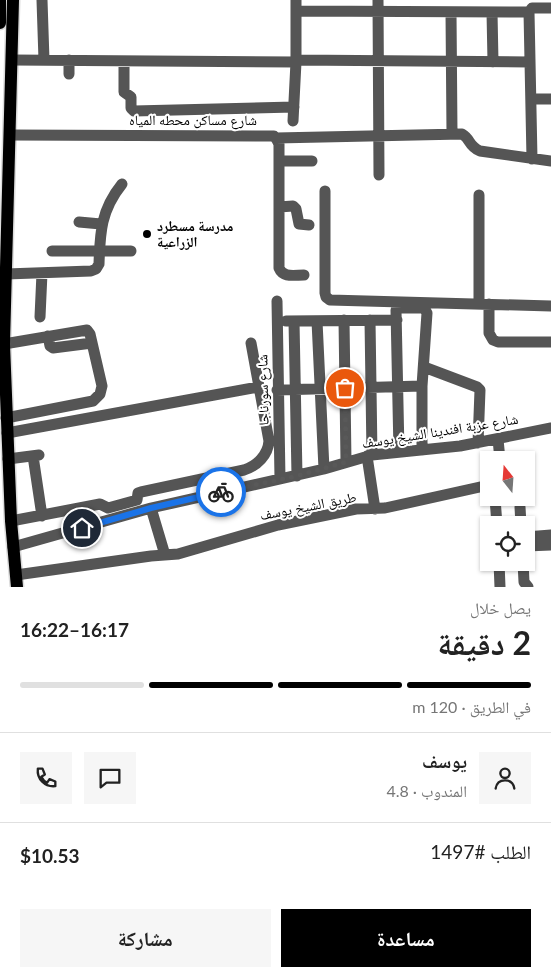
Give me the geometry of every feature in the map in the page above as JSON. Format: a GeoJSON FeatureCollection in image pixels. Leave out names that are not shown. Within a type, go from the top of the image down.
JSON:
{"type":"FeatureCollection","features":[{"type":"Feature","properties":{"kind":"main road"},"geometry":{"type":"LineString","coordinates":[[0,0],[0,23]]}},
{"type":"Feature","properties":{"kind":"main road"},"geometry":{"type":"LineString","coordinates":[[13,0],[4,344],[11,521],[17,581]]}},
{"type":"Feature","properties":{"kind":"street"},"geometry":{"type":"LineString","coordinates":[[42,0],[44,60]]}},
{"type":"Feature","properties":{"kind":"street"},"geometry":{"type":"LineString","coordinates":[[293,121],[296,5],[450,8],[492,12],[529,12],[532,8],[551,8]]}},
{"type":"Feature","properties":{"kind":"street"},"geometry":{"type":"LineString","coordinates":[[378,6],[379,175]]}},
{"type":"Feature","properties":{"kind":"street"},"geometry":{"type":"LineString","coordinates":[[450,8],[452,134],[464,135],[471,146],[480,151],[551,161]]}},
{"type":"Feature","properties":{"kind":"street"},"geometry":{"type":"LineString","coordinates":[[492,12],[493,62]]}},
{"type":"Feature","properties":{"kind":"street"},"geometry":{"type":"LineString","coordinates":[[529,12],[532,158]]}},
{"type":"Feature","properties":{"kind":"street"},"geometry":{"type":"LineString","coordinates":[[12,60],[530,62]]}},
{"type":"Feature","properties":{"kind":"street"},"geometry":{"type":"LineString","coordinates":[[69,60],[69,74]]}},
{"type":"Feature","properties":{"kind":"street"},"geometry":{"type":"LineString","coordinates":[[124,61],[124,92],[131,97],[131,108],[134,111],[294,107]]}},
{"type":"Feature","properties":{"kind":"street"},"geometry":{"type":"LineString","coordinates":[[531,99],[551,99]]}},
{"type":"Feature","properties":{"kind":"street","name":"شارع مساكن محطه المياه"},"geometry":{"type":"LineString","coordinates":[[10,135],[269,135],[276,138],[452,134]]}},
{"type":"Feature","properties":{"kind":"street"},"geometry":{"type":"LineString","coordinates":[[276,138],[279,144],[280,270],[287,276],[304,276]]}},
{"type":"Feature","properties":{"kind":"street"},"geometry":{"type":"LineString","coordinates":[[279,160],[312,161]]}},
{"type":"Feature","properties":{"kind":"street"},"geometry":{"type":"LineString","coordinates":[[6,274],[94,270],[99,264],[101,224],[109,203],[122,184]]}},
{"type":"Feature","properties":{"kind":"street"},"geometry":{"type":"LineString","coordinates":[[325,191],[325,292],[328,299],[333,301],[551,306]]}},
{"type":"Feature","properties":{"kind":"street"},"geometry":{"type":"LineString","coordinates":[[479,195],[484,304],[489,333],[493,340],[498,342],[551,342]]}},
{"type":"Feature","properties":{"kind":"street"},"geometry":{"type":"LineString","coordinates":[[279,207],[295,207],[299,224],[309,224]]}},
{"type":"Feature","properties":{"kind":"street"},"geometry":{"type":"LineString","coordinates":[[79,222],[101,224]]}},
{"type":"Feature","properties":{"kind":"street"},"geometry":{"type":"LineString","coordinates":[[52,251],[131,251]]}},
{"type":"Feature","properties":{"kind":"street"},"geometry":{"type":"LineString","coordinates":[[40,317],[42,273]]}},
{"type":"Feature","properties":{"kind":"street","name":"شارع سورناجا"},"geometry":{"type":"LineString","coordinates":[[277,301],[280,479]]}},
{"type":"Feature","properties":{"kind":"street"},"geometry":{"type":"LineString","coordinates":[[399,452],[397,308],[424,308],[427,311],[422,386],[422,450]]}},
{"type":"Feature","properties":{"kind":"street"},"geometry":{"type":"LineString","coordinates":[[344,320],[346,462]]}},
{"type":"Feature","properties":{"kind":"street"},"geometry":{"type":"LineString","coordinates":[[370,320],[370,455],[375,510]]}},
{"type":"Feature","properties":{"kind":"street"},"geometry":{"type":"LineString","coordinates":[[276,321],[397,320]]}},
{"type":"Feature","properties":{"kind":"street"},"geometry":{"type":"LineString","coordinates":[[294,321],[297,476]]}},
{"type":"Feature","properties":{"kind":"street"},"geometry":{"type":"LineString","coordinates":[[317,321],[324,469]]}},
{"type":"Feature","properties":{"kind":"street"},"geometry":{"type":"LineString","coordinates":[[4,344],[48,336],[50,346],[53,348],[92,343],[102,386],[98,398],[90,401],[6,418]]}},
{"type":"Feature","properties":{"kind":"street"},"geometry":{"type":"LineString","coordinates":[[11,521],[100,504],[108,508],[137,500],[138,493],[141,492],[251,467],[265,454],[269,441],[250,343]]}},
{"type":"Feature","properties":{"kind":"street"},"geometry":{"type":"LineString","coordinates":[[424,367],[477,387],[480,390],[478,443]]}},
{"type":"Feature","properties":{"kind":"street"},"geometry":{"type":"LineString","coordinates":[[7,433],[258,386]]}},
{"type":"Feature","properties":{"kind":"street"},"geometry":{"type":"LineString","coordinates":[[278,390],[422,386]]}},
{"type":"Feature","properties":{"kind":"street","name":"شارع عزبة افندينا الشيخ يوسف"},"geometry":{"type":"LineString","coordinates":[[14,547],[151,508],[297,476],[370,455],[478,443],[551,428]]}},
{"type":"Feature","properties":{"kind":"street"},"geometry":{"type":"LineString","coordinates":[[498,439],[499,451]]}},
{"type":"Feature","properties":{"kind":"street"},"geometry":{"type":"LineString","coordinates":[[8,459],[36,456],[42,516]]}},
{"type":"Feature","properties":{"kind":"street","name":"طريق الشيخ يوسف"},"geometry":{"type":"LineString","coordinates":[[17,581],[178,554],[278,525],[356,509],[375,510],[480,488]]}},
{"type":"Feature","properties":{"kind":"street"},"geometry":{"type":"LineString","coordinates":[[520,507],[520,516]]}},
{"type":"Feature","properties":{"kind":"street"},"geometry":{"type":"LineString","coordinates":[[151,508],[165,555]]}},
{"type":"Feature","properties":{"kind":"street"},"geometry":{"type":"LineString","coordinates":[[535,543],[551,535]]}},
{"type":"Feature","properties":{"kind":"street"},"geometry":{"type":"LineString","coordinates":[[535,540],[551,544]]}},
{"type":"Feature","properties":{"kind":"street"},"geometry":{"type":"LineString","coordinates":[[499,571],[500,587]]}},
{"type":"Feature","properties":{"kind":"street"},"geometry":{"type":"LineString","coordinates":[[523,571],[524,582],[528,587]]}},
{"type":"Feature","properties":{"kind":"way so far"},"geometry":{"type":"LineString","coordinates":[[221,492],[297,476],[346,462],[345,388]]}},
{"type":"Feature","properties":{"kind":"place","name":"مدرسة مسطرد الزراعية"},"geometry":{"type":"Point","coordinates":[147,234]}},
{"type":"Feature","properties":{"kind":"route"},"geometry":{"type":"LineString","coordinates":[[82,528],[151,508],[221,492]]}}]}
